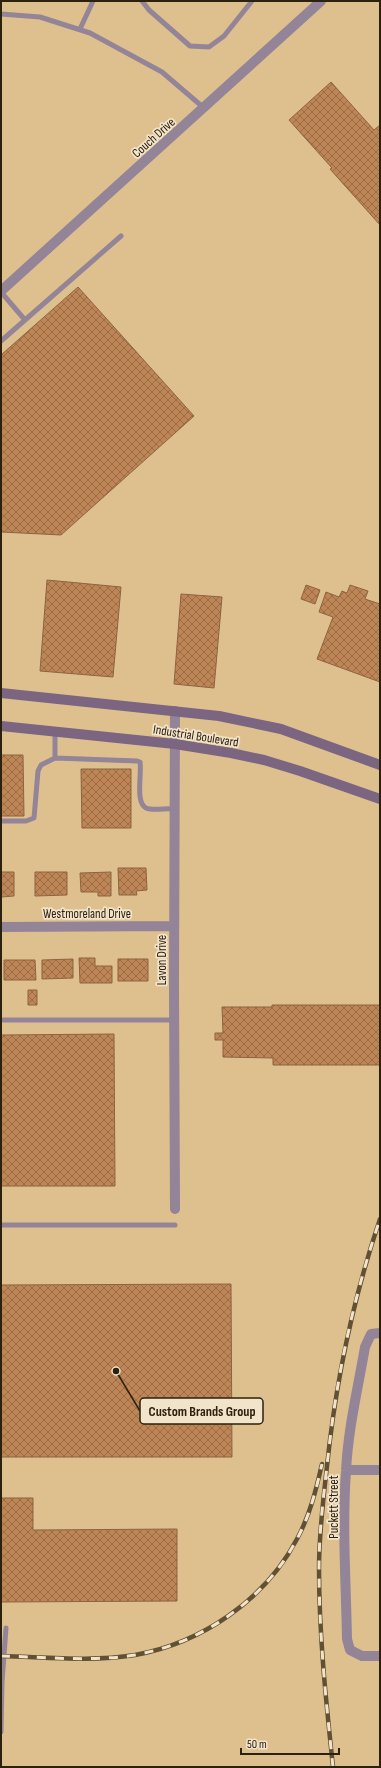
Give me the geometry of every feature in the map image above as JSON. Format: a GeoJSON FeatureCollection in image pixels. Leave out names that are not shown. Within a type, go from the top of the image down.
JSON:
{"type":"FeatureCollection","features":[{"type":"Feature","properties":{"kind":"main road","name":"Industrial Boulevard"},"geometry":{"type":"LineString","coordinates":[[1,693],[219,716],[281,729],[380,765]]}},
{"type":"Feature","properties":{"kind":"main road","name":"Industrial Boulevard"},"geometry":{"type":"LineString","coordinates":[[1,726],[175,744],[231,753],[264,760],[380,799]]}},
{"type":"Feature","properties":{"kind":"street","name":"Couch Drive"},"geometry":{"type":"LineString","coordinates":[[1,292],[320,1]]}},
{"type":"Feature","properties":{"kind":"street","name":"Lavon Drive"},"geometry":{"type":"LineString","coordinates":[[175,711],[175,1209]]}},
{"type":"Feature","properties":{"kind":"street","name":"Westmoreland Drive"},"geometry":{"type":"LineString","coordinates":[[1,926],[174,926]]}},
{"type":"Feature","properties":{"kind":"street","name":"Puckett Street"},"geometry":{"type":"LineString","coordinates":[[376,1334],[365,1347],[350,1435],[346,1470],[347,1639],[350,1650],[362,1656],[380,1656]]}},
{"type":"Feature","properties":{"kind":"street"},"geometry":{"type":"LineString","coordinates":[[346,1470],[380,1470]]}},
{"type":"Feature","properties":{"kind":"lane"},"geometry":{"type":"LineString","coordinates":[[80,29],[92,1]]}},
{"type":"Feature","properties":{"kind":"lane"},"geometry":{"type":"LineString","coordinates":[[142,1],[149,10],[190,46],[209,47],[224,36],[252,1]]}},
{"type":"Feature","properties":{"kind":"lane"},"geometry":{"type":"LineString","coordinates":[[1,14],[40,16],[90,33],[162,72],[204,108]]}},
{"type":"Feature","properties":{"kind":"lane"},"geometry":{"type":"LineString","coordinates":[[1,341],[121,236]]}},
{"type":"Feature","properties":{"kind":"lane"},"geometry":{"type":"LineString","coordinates":[[1,292],[25,320]]}},
{"type":"Feature","properties":{"kind":"lane"},"geometry":{"type":"LineString","coordinates":[[55,731],[55,758]]}},
{"type":"Feature","properties":{"kind":"lane"},"geometry":{"type":"LineString","coordinates":[[1,821],[26,821],[34,818],[38,771],[41,765],[55,758],[140,762],[139,800],[142,805],[147,808],[175,809]]}},
{"type":"Feature","properties":{"kind":"lane"},"geometry":{"type":"LineString","coordinates":[[1,1020],[174,1020]]}},
{"type":"Feature","properties":{"kind":"lane"},"geometry":{"type":"LineString","coordinates":[[1,1225],[175,1225]]}},
{"type":"Feature","properties":{"kind":"lane"},"geometry":{"type":"LineString","coordinates":[[1,1732],[2,1682],[6,1628]]}},
{"type":"Feature","properties":{"kind":"building"},"geometry":{"type":"Polygon","coordinates":[[[331,82],[374,130],[380,125],[380,225],[289,120],[331,82]]]}},
{"type":"Feature","properties":{"kind":"building"},"geometry":{"type":"Polygon","coordinates":[[[78,287],[194,416],[61,535],[1,532],[1,355],[78,287]]]}},
{"type":"Feature","properties":{"kind":"building"},"geometry":{"type":"Polygon","coordinates":[[[47,580],[121,587],[113,677],[40,671],[47,580]]]}},
{"type":"Feature","properties":{"kind":"building"},"geometry":{"type":"Polygon","coordinates":[[[306,585],[320,590],[315,604],[301,599],[306,585]]]}},
{"type":"Feature","properties":{"kind":"building"},"geometry":{"type":"Polygon","coordinates":[[[350,585],[368,591],[365,599],[380,604],[380,682],[317,659],[333,617],[319,612],[326,592],[339,597],[342,591],[347,593],[350,585]]]}},
{"type":"Feature","properties":{"kind":"building"},"geometry":{"type":"Polygon","coordinates":[[[181,594],[222,597],[214,688],[174,684],[181,594]]]}},
{"type":"Feature","properties":{"kind":"building"},"geometry":{"type":"Polygon","coordinates":[[[1,755],[23,755],[24,816],[1,816],[1,755]]]}},
{"type":"Feature","properties":{"kind":"building"},"geometry":{"type":"Polygon","coordinates":[[[81,769],[131,769],[131,828],[82,828],[81,769]]]}},
{"type":"Feature","properties":{"kind":"building"},"geometry":{"type":"Polygon","coordinates":[[[118,868],[146,868],[147,890],[136,891],[137,895],[119,895],[118,868]]]}},
{"type":"Feature","properties":{"kind":"building"},"geometry":{"type":"Polygon","coordinates":[[[1,872],[14,872],[14,896],[1,897],[1,872]]]}},
{"type":"Feature","properties":{"kind":"building"},"geometry":{"type":"Polygon","coordinates":[[[35,872],[67,872],[67,895],[35,896],[35,872]]]}},
{"type":"Feature","properties":{"kind":"building"},"geometry":{"type":"Polygon","coordinates":[[[111,872],[111,896],[98,896],[98,892],[81,892],[80,873],[111,872]]]}},
{"type":"Feature","properties":{"kind":"building"},"geometry":{"type":"Polygon","coordinates":[[[79,958],[95,958],[95,966],[112,966],[112,983],[80,983],[79,958]]]}},
{"type":"Feature","properties":{"kind":"building"},"geometry":{"type":"Polygon","coordinates":[[[73,959],[73,978],[42,979],[42,960],[73,959]]]}},
{"type":"Feature","properties":{"kind":"building"},"geometry":{"type":"Polygon","coordinates":[[[118,959],[148,959],[148,981],[118,981],[118,959]]]}},
{"type":"Feature","properties":{"kind":"building"},"geometry":{"type":"Polygon","coordinates":[[[4,960],[35,960],[36,980],[4,980],[4,960]]]}},
{"type":"Feature","properties":{"kind":"building"},"geometry":{"type":"Polygon","coordinates":[[[28,990],[37,990],[37,1005],[28,1005],[28,990]]]}},
{"type":"Feature","properties":{"kind":"building"},"geometry":{"type":"Polygon","coordinates":[[[272,1005],[380,1005],[380,1065],[273,1065],[273,1058],[223,1057],[223,1040],[215,1040],[215,1033],[223,1033],[222,1007],[272,1007],[272,1005]]]}},
{"type":"Feature","properties":{"kind":"building"},"geometry":{"type":"Polygon","coordinates":[[[114,1034],[115,1186],[1,1186],[1,1035],[114,1034]]]}},
{"type":"Feature","properties":{"kind":"building"},"geometry":{"type":"Polygon","coordinates":[[[231,1284],[232,1457],[1,1457],[1,1285],[231,1284]]]}},
{"type":"Feature","properties":{"kind":"building"},"geometry":{"type":"Polygon","coordinates":[[[1,1498],[33,1498],[33,1530],[177,1529],[177,1601],[1,1602],[1,1498]]]}},
{"type":"Feature","properties":{"kind":"railway"},"geometry":{"type":"LineString","coordinates":[[333,1767],[325,1693],[320,1618],[319,1568],[322,1517],[335,1402],[346,1341],[361,1280],[380,1219]]}},
{"type":"Feature","properties":{"kind":"railway"},"geometry":{"type":"LineString","coordinates":[[1,1656],[85,1659],[135,1655],[160,1649],[207,1629],[229,1615],[249,1599],[268,1581],[284,1561],[306,1521],[322,1464]]}},
{"type":"Feature","properties":{"kind":"place","name":"Custom Brands Group"},"geometry":{"type":"Point","coordinates":[116,1371]}}]}
